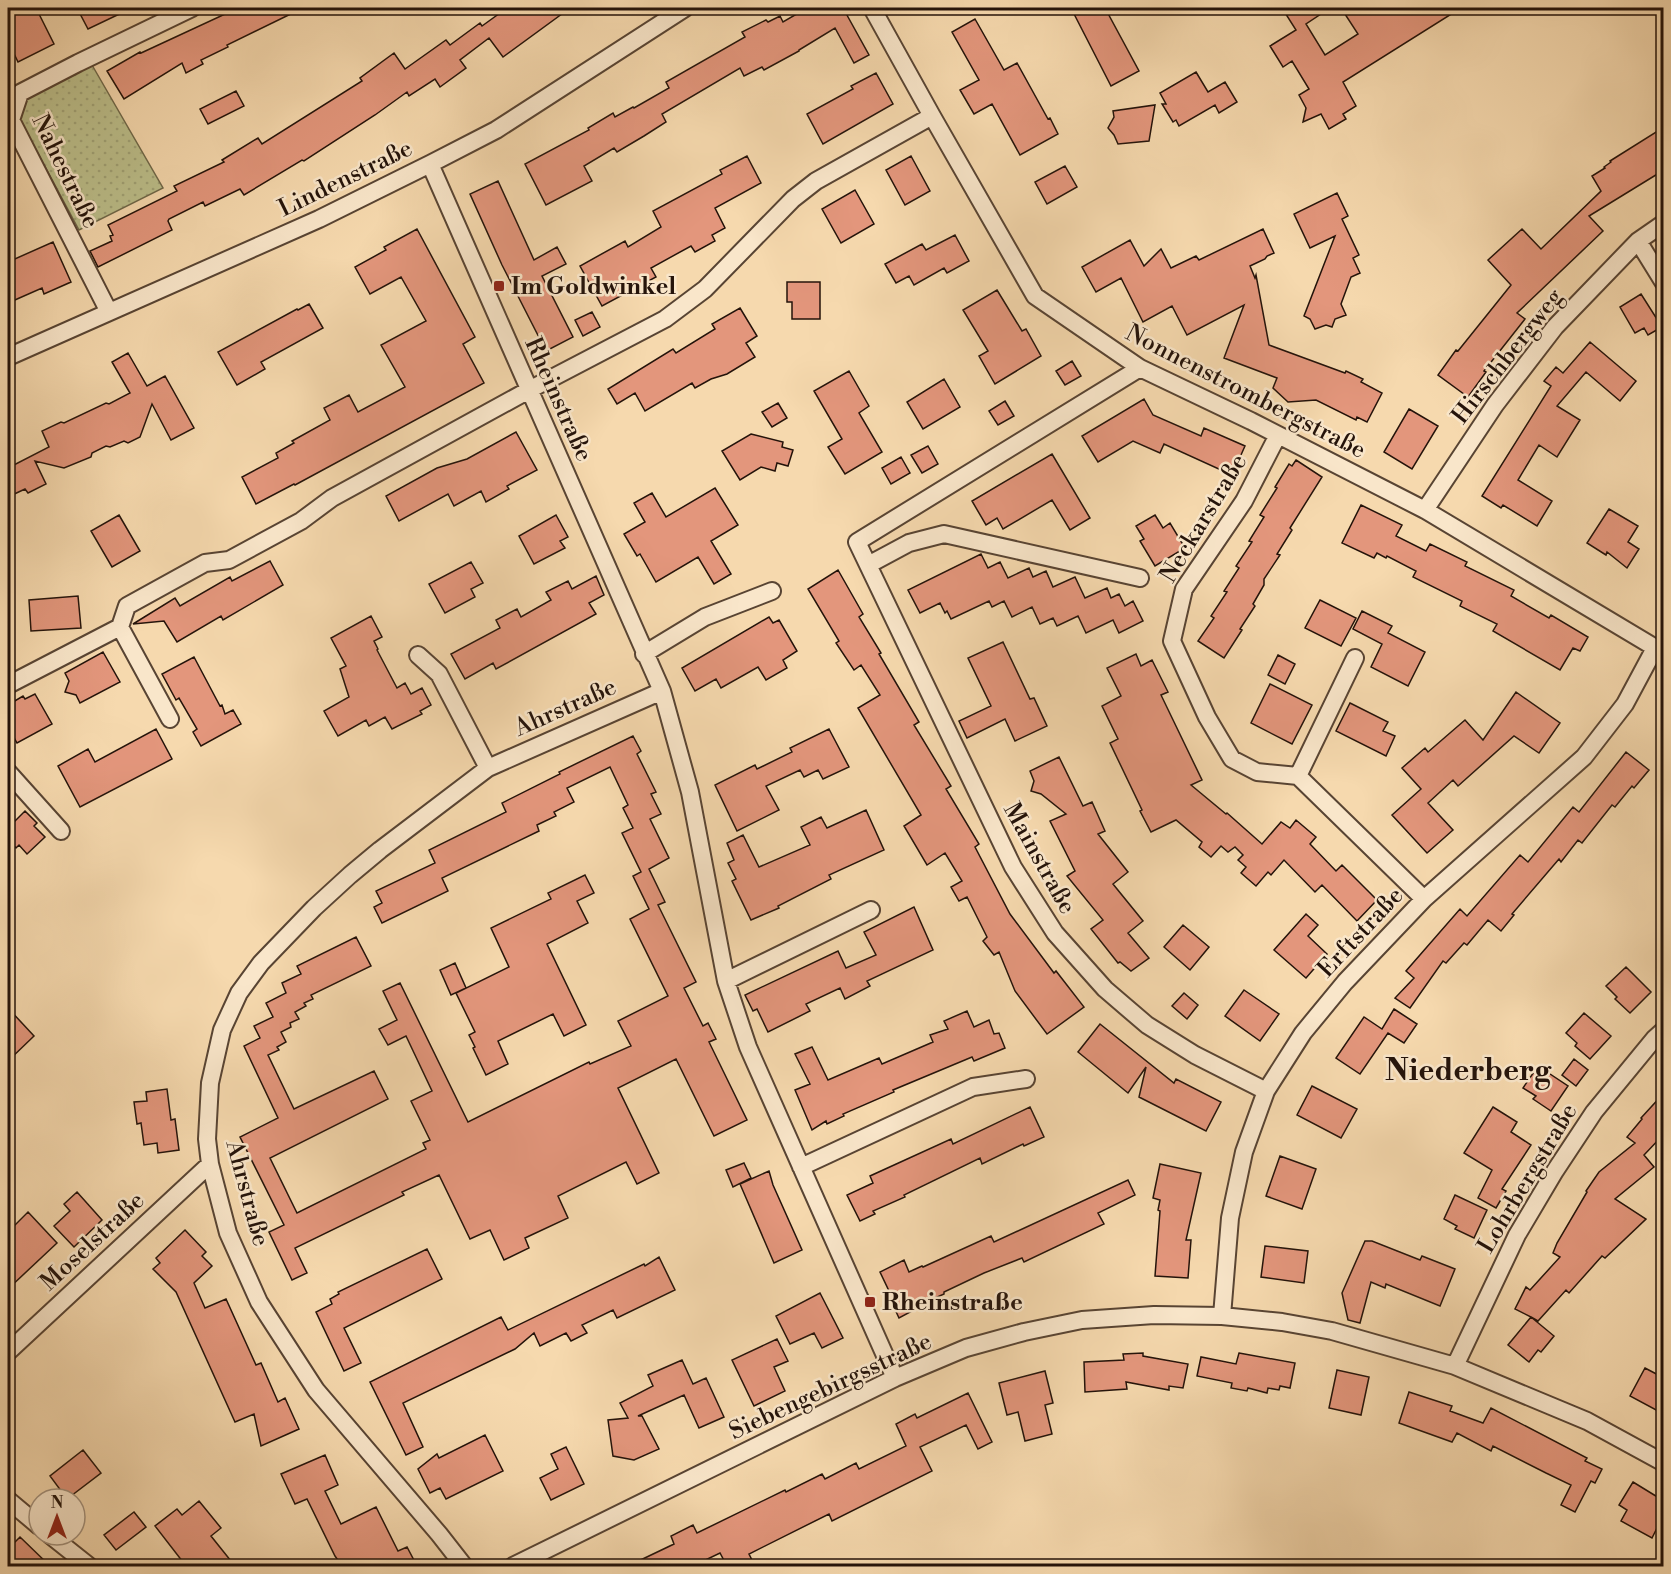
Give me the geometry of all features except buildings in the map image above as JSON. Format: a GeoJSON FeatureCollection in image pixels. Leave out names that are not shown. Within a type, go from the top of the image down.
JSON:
{"type":"FeatureCollection","features":[{"type":"Feature","properties":{"kind":"street","name":"Nahestraße"},"geometry":{"type":"LineString","coordinates":[[109,312],[11,120],[20,93],[192,8]]}},
{"type":"Feature","properties":{"kind":"street","name":"Lindenstraße"},"geometry":{"type":"LineString","coordinates":[[8,357],[319,219],[496,130],[685,8]]}},
{"type":"Feature","properties":{"kind":"street","name":"Nonnenstrombergstraße"},"geometry":{"type":"LineString","coordinates":[[872,8],[1035,296],[1140,368],[1251,421],[1425,510],[1659,650]]}},
{"type":"Feature","properties":{"kind":"street"},"geometry":{"type":"LineString","coordinates":[[8,686],[120,627],[127,606],[205,563],[229,560],[301,521],[332,498],[529,390],[665,319],[705,289],[793,199],[816,181],[932,116]]}},
{"type":"Feature","properties":{"kind":"street","name":"Rheinstraße"},"geometry":{"type":"LineString","coordinates":[[430,164],[662,691],[690,792],[726,981],[748,1047],[895,1378]]}},
{"type":"Feature","properties":{"kind":"street","name":"Hirschbergweg"},"geometry":{"type":"LineString","coordinates":[[1425,510],[1495,405],[1555,327],[1638,242],[1664,223]]}},
{"type":"Feature","properties":{"kind":"street"},"geometry":{"type":"LineString","coordinates":[[1638,242],[1664,283]]}},
{"type":"Feature","properties":{"kind":"street","name":"Mainstraße"},"geometry":{"type":"LineString","coordinates":[[1140,368],[857,542],[1013,867],[1055,933],[1105,989],[1147,1026],[1195,1055],[1266,1091]]}},
{"type":"Feature","properties":{"kind":"street","name":"Neckarstraße"},"geometry":{"type":"LineString","coordinates":[[1278,435],[1244,501],[1184,589],[1172,641],[1207,717],[1232,759],[1257,772],[1298,776]]}},
{"type":"Feature","properties":{"kind":"street"},"geometry":{"type":"LineString","coordinates":[[868,565],[909,543],[944,534],[1140,578]]}},
{"type":"Feature","properties":{"kind":"street"},"geometry":{"type":"LineString","coordinates":[[644,654],[705,617],[772,591]]}},
{"type":"Feature","properties":{"kind":"street"},"geometry":{"type":"LineString","coordinates":[[120,627],[170,719]]}},
{"type":"Feature","properties":{"kind":"street","name":"Erftstraße"},"geometry":{"type":"LineString","coordinates":[[1222,1316],[1230,1218],[1244,1152],[1266,1091],[1303,1033],[1345,982],[1424,899],[1584,757],[1625,704],[1659,650]]}},
{"type":"Feature","properties":{"kind":"street"},"geometry":{"type":"LineString","coordinates":[[418,655],[439,674],[488,768]]}},
{"type":"Feature","properties":{"kind":"street"},"geometry":{"type":"LineString","coordinates":[[1355,658],[1298,776],[1424,899]]}},
{"type":"Feature","properties":{"kind":"street","name":"Ahrstraße"},"geometry":{"type":"LineString","coordinates":[[464,1566],[316,1390],[259,1302],[228,1233],[210,1164],[207,1139],[210,1083],[222,1030],[239,993],[261,963],[314,908],[350,875],[488,768],[662,691]]}},
{"type":"Feature","properties":{"kind":"street"},"geometry":{"type":"LineString","coordinates":[[8,772],[61,831]]}},
{"type":"Feature","properties":{"kind":"street"},"geometry":{"type":"LineString","coordinates":[[726,981],[871,910]]}},
{"type":"Feature","properties":{"kind":"street","name":"Lohrbergstraße"},"geometry":{"type":"LineString","coordinates":[[1455,1366],[1517,1235],[1555,1171],[1594,1112],[1664,1030]]}},
{"type":"Feature","properties":{"kind":"street"},"geometry":{"type":"LineString","coordinates":[[801,1167],[974,1087],[1026,1079]]}},
{"type":"Feature","properties":{"kind":"street","name":"Moselstraße"},"geometry":{"type":"LineString","coordinates":[[8,1352],[210,1164]]}},
{"type":"Feature","properties":{"kind":"street","name":"Siebengebirgsstraße"},"geometry":{"type":"LineString","coordinates":[[513,1566],[895,1378],[966,1348],[1024,1332],[1082,1320],[1154,1315],[1222,1316],[1282,1322],[1332,1331],[1455,1366],[1587,1421],[1664,1463]]}},
{"type":"Feature","properties":{"kind":"street"},"geometry":{"type":"LineString","coordinates":[[8,1500],[27,1516]]}},
{"type":"Feature","properties":{"kind":"street"},"geometry":{"type":"LineString","coordinates":[[65,1547],[89,1566]]}},
{"type":"Feature","properties":{"kind":"green space"},"geometry":{"type":"Polygon","coordinates":[[[92,65],[163,188],[79,230],[19,118],[26,96],[92,65]]]}},
{"type":"Feature","properties":{"kind":"place","name":"Im Goldwinkel"},"geometry":{"type":"Point","coordinates":[499,286]}},
{"type":"Feature","properties":{"kind":"place","name":"Rheinstraße"},"geometry":{"type":"Point","coordinates":[870,1302]}},
{"type":"Feature","properties":{"kind":"district","name":"Niederberg"},"geometry":{"type":"Point","coordinates":[1468,1070]}}]}
